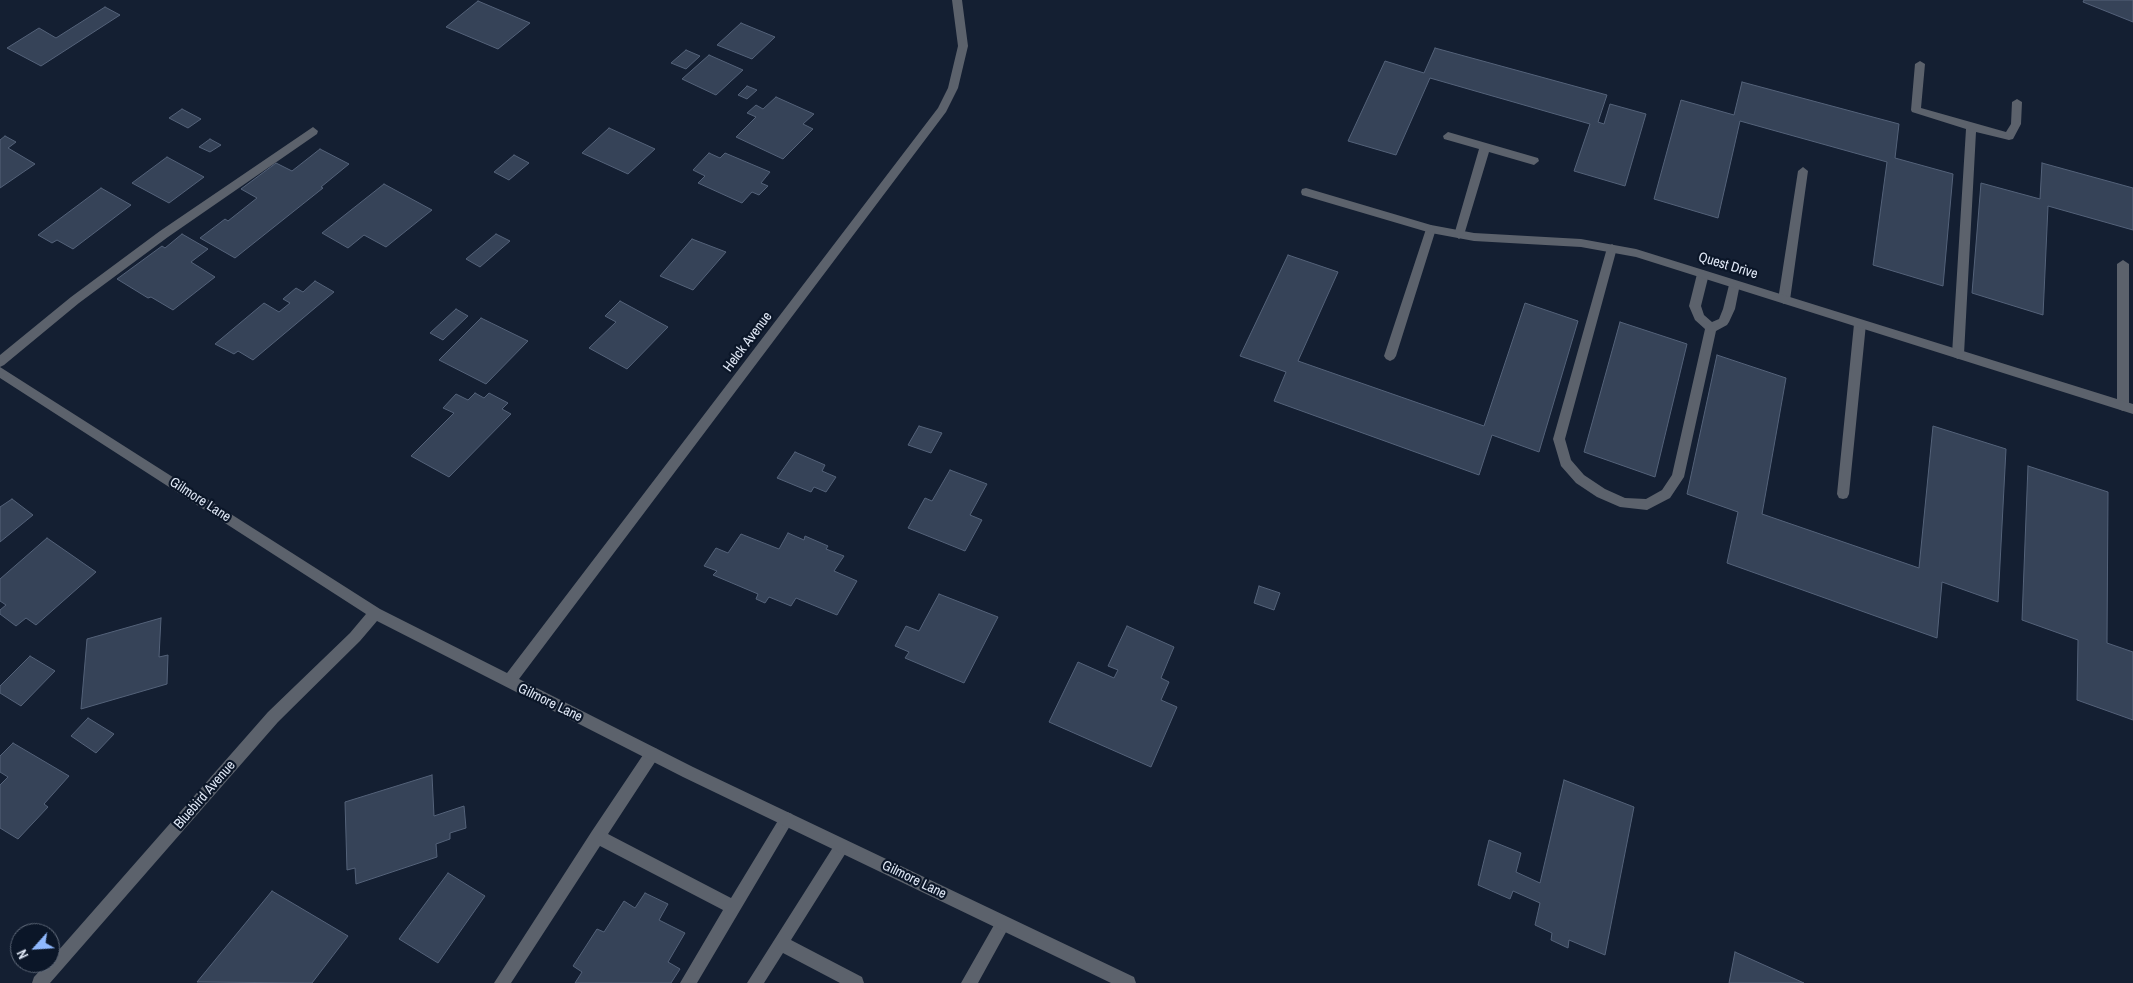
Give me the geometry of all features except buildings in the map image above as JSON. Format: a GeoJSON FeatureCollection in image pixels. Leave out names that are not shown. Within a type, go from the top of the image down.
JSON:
{"type":"FeatureCollection","features":[{"type":"Feature","properties":{"kind":"street","name":"Helck Avenue"},"geometry":{"type":"LineString","coordinates":[[508,682],[942,110],[953,88],[963,46],[957,0]]}},
{"type":"Feature","properties":{"kind":"street"},"geometry":{"type":"LineString","coordinates":[[1920,64],[1916,110],[1971,127],[2009,136],[2016,124],[2018,102]]}},
{"type":"Feature","properties":{"kind":"street"},"geometry":{"type":"LineString","coordinates":[[1958,354],[1971,127]]}},
{"type":"Feature","properties":{"kind":"street"},"geometry":{"type":"LineString","coordinates":[[0,362],[75,300],[157,240],[314,131]]}},
{"type":"Feature","properties":{"kind":"street"},"geometry":{"type":"LineString","coordinates":[[1448,136],[1534,161]]}},
{"type":"Feature","properties":{"kind":"street"},"geometry":{"type":"LineString","coordinates":[[1459,234],[1485,147]]}},
{"type":"Feature","properties":{"kind":"street"},"geometry":{"type":"LineString","coordinates":[[1784,300],[1803,171]]}},
{"type":"Feature","properties":{"kind":"street","name":"Quest Drive"},"geometry":{"type":"LineString","coordinates":[[1306,192],[1431,229],[1474,237],[1581,243],[1612,248],[1703,274],[2128,407]]}},
{"type":"Feature","properties":{"kind":"street"},"geometry":{"type":"LineString","coordinates":[[1390,356],[1431,229]]}},
{"type":"Feature","properties":{"kind":"street"},"geometry":{"type":"LineString","coordinates":[[1612,248],[1558,439],[1565,462],[1580,480],[1601,493],[1624,503],[1647,504],[1666,494],[1678,477],[1711,328]]}},
{"type":"Feature","properties":{"kind":"street"},"geometry":{"type":"LineString","coordinates":[[2123,264],[2128,407]]}},
{"type":"Feature","properties":{"kind":"street"},"geometry":{"type":"LineString","coordinates":[[1703,274],[1695,306],[1699,317],[1711,328]]}},
{"type":"Feature","properties":{"kind":"street"},"geometry":{"type":"LineString","coordinates":[[1711,328],[1723,322],[1729,309],[1734,284]]}},
{"type":"Feature","properties":{"kind":"street"},"geometry":{"type":"LineString","coordinates":[[1843,494],[1860,324]]}},
{"type":"Feature","properties":{"kind":"street","name":"Gilmore Lane"},"geometry":{"type":"LineString","coordinates":[[0,372],[375,613],[652,754],[1128,983]]}},
{"type":"Feature","properties":{"kind":"street","name":"Bluebird Avenue"},"geometry":{"type":"LineString","coordinates":[[40,983],[273,717],[355,637],[375,613]]}},
{"type":"Feature","properties":{"kind":"street"},"geometry":{"type":"LineString","coordinates":[[502,983],[652,754]]}},
{"type":"Feature","properties":{"kind":"street"},"geometry":{"type":"LineString","coordinates":[[688,983],[787,819]]}},
{"type":"Feature","properties":{"kind":"street"},"geometry":{"type":"LineString","coordinates":[[597,836],[734,908]]}},
{"type":"Feature","properties":{"kind":"street"},"geometry":{"type":"LineString","coordinates":[[756,983],[842,846]]}},
{"type":"Feature","properties":{"kind":"street"},"geometry":{"type":"LineString","coordinates":[[969,983],[1003,923]]}},
{"type":"Feature","properties":{"kind":"street"},"geometry":{"type":"LineString","coordinates":[[780,943],[856,983]]}}]}
